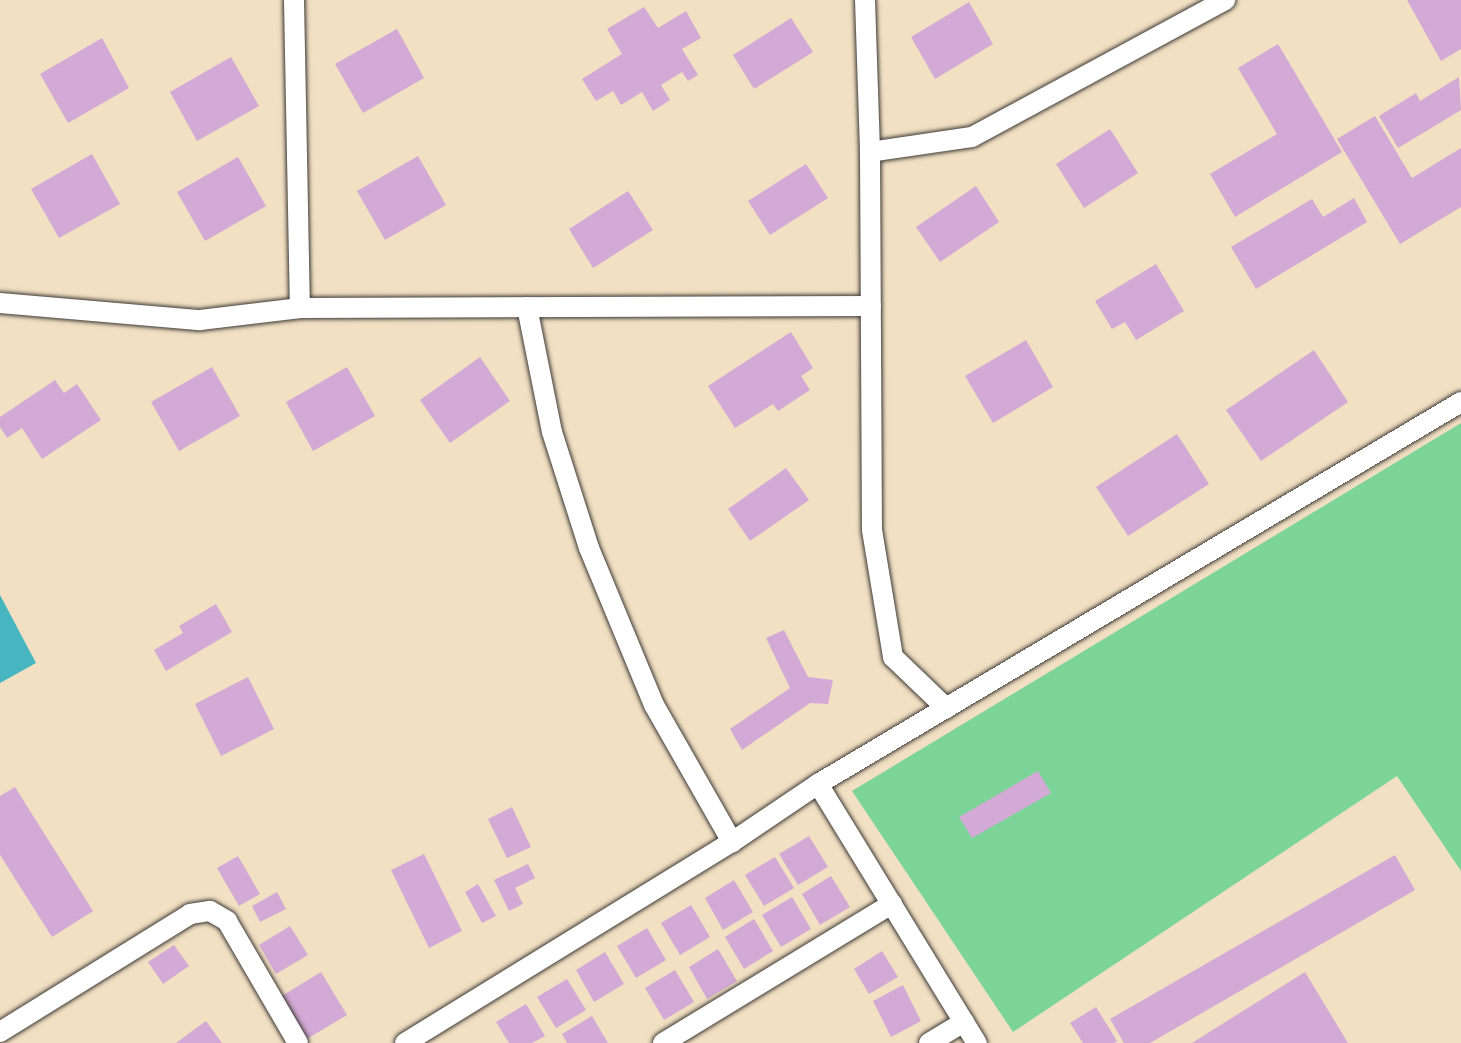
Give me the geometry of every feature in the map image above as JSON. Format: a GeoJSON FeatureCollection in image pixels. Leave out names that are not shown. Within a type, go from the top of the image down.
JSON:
{"type":"FeatureCollection","features":[{"type":"Feature","properties":{"kind":"street"},"geometry":{"type":"LineString","coordinates":[[294,0],[300,308]]}},
{"type":"Feature","properties":{"kind":"street"},"geometry":{"type":"LineString","coordinates":[[865,0],[870,152],[872,530],[893,657],[946,708]]}},
{"type":"Feature","properties":{"kind":"street"},"geometry":{"type":"LineString","coordinates":[[870,152],[972,137],[1225,0]]}},
{"type":"Feature","properties":{"kind":"street"},"geometry":{"type":"LineString","coordinates":[[0,302],[200,320],[300,308],[871,306]]}},
{"type":"Feature","properties":{"kind":"street"},"geometry":{"type":"LineString","coordinates":[[527,307],[552,432],[589,548],[654,705],[732,842]]}},
{"type":"Feature","properties":{"kind":"street"},"geometry":{"type":"LineString","coordinates":[[405,1043],[732,842],[818,784],[1461,402]]}},
{"type":"Feature","properties":{"kind":"street"},"geometry":{"type":"LineString","coordinates":[[818,784],[977,1043]]}},
{"type":"Feature","properties":{"kind":"street"},"geometry":{"type":"LineString","coordinates":[[663,1043],[892,904]]}},
{"type":"Feature","properties":{"kind":"street"},"geometry":{"type":"LineString","coordinates":[[0,1032],[190,914],[210,911],[227,921],[298,1043]]}},
{"type":"Feature","properties":{"kind":"street"},"geometry":{"type":"LineString","coordinates":[[929,1043],[964,1022]]}},
{"type":"Feature","properties":{"kind":"green space"},"geometry":{"type":"Polygon","coordinates":[[[1461,423],[1461,871],[1397,776],[1013,1032],[852,791],[1461,423]]]}},
{"type":"Feature","properties":{"kind":"water"},"geometry":{"type":"Polygon","coordinates":[[[0,595],[36,663],[0,683],[0,595]]]}},
{"type":"Feature","properties":{"kind":"building"},"geometry":{"type":"Polygon","coordinates":[[[1407,0],[1461,0],[1461,49],[1441,61],[1407,0]]]}},
{"type":"Feature","properties":{"kind":"building"},"geometry":{"type":"Polygon","coordinates":[[[969,2],[993,44],[935,79],[911,37],[969,2]]]}},
{"type":"Feature","properties":{"kind":"building"},"geometry":{"type":"Polygon","coordinates":[[[644,7],[658,28],[686,11],[701,38],[682,49],[698,75],[688,81],[682,72],[661,85],[670,100],[653,111],[642,92],[621,105],[613,91],[596,101],[582,79],[622,54],[607,29],[644,7]]]}},
{"type":"Feature","properties":{"kind":"building"},"geometry":{"type":"Polygon","coordinates":[[[791,18],[813,52],[754,89],[733,55],[791,18]]]}},
{"type":"Feature","properties":{"kind":"building"},"geometry":{"type":"Polygon","coordinates":[[[397,29],[424,78],[363,113],[335,64],[397,29]]]}},
{"type":"Feature","properties":{"kind":"building"},"geometry":{"type":"Polygon","coordinates":[[[102,38],[129,88],[68,123],[40,74],[102,38]]]}},
{"type":"Feature","properties":{"kind":"building"},"geometry":{"type":"Polygon","coordinates":[[[1278,44],[1342,152],[1235,217],[1210,174],[1277,134],[1238,68],[1278,44]]]}},
{"type":"Feature","properties":{"kind":"building"},"geometry":{"type":"Polygon","coordinates":[[[231,57],[259,106],[197,141],[170,92],[231,57]]]}},
{"type":"Feature","properties":{"kind":"building"},"geometry":{"type":"Polygon","coordinates":[[[1459,77],[1461,110],[1398,148],[1379,116],[1416,93],[1420,101],[1459,77]]]}},
{"type":"Feature","properties":{"kind":"building"},"geometry":{"type":"Polygon","coordinates":[[[1375,116],[1412,178],[1461,148],[1461,207],[1400,244],[1337,139],[1375,116]]]}},
{"type":"Feature","properties":{"kind":"building"},"geometry":{"type":"Polygon","coordinates":[[[1110,129],[1138,173],[1084,208],[1056,164],[1110,129]]]}},
{"type":"Feature","properties":{"kind":"building"},"geometry":{"type":"Polygon","coordinates":[[[92,154],[120,204],[59,238],[31,189],[92,154]]]}},
{"type":"Feature","properties":{"kind":"building"},"geometry":{"type":"Polygon","coordinates":[[[418,156],[446,205],[385,240],[357,191],[418,156]]]}},
{"type":"Feature","properties":{"kind":"building"},"geometry":{"type":"Polygon","coordinates":[[[238,157],[266,206],[205,241],[177,192],[238,157]]]}},
{"type":"Feature","properties":{"kind":"building"},"geometry":{"type":"Polygon","coordinates":[[[806,164],[828,198],[770,235],[748,201],[806,164]]]}},
{"type":"Feature","properties":{"kind":"building"},"geometry":{"type":"Polygon","coordinates":[[[976,186],[999,222],[940,262],[916,227],[976,186]]]}},
{"type":"Feature","properties":{"kind":"building"},"geometry":{"type":"Polygon","coordinates":[[[628,191],[653,230],[593,268],[569,229],[628,191]]]}},
{"type":"Feature","properties":{"kind":"building"},"geometry":{"type":"Polygon","coordinates":[[[1354,198],[1367,222],[1256,289],[1231,247],[1312,199],[1323,217],[1354,198]]]}},
{"type":"Feature","properties":{"kind":"building"},"geometry":{"type":"Polygon","coordinates":[[[1156,264],[1184,311],[1136,340],[1125,322],[1112,329],[1095,301],[1156,264]]]}},
{"type":"Feature","properties":{"kind":"building"},"geometry":{"type":"Polygon","coordinates":[[[791,332],[813,368],[801,376],[810,390],[778,411],[773,404],[735,428],[708,386],[791,332]]]}},
{"type":"Feature","properties":{"kind":"building"},"geometry":{"type":"Polygon","coordinates":[[[1026,340],[1053,387],[993,423],[965,376],[1026,340]]]}},
{"type":"Feature","properties":{"kind":"building"},"geometry":{"type":"Polygon","coordinates":[[[1314,350],[1348,402],[1261,461],[1226,410],[1314,350]]]}},
{"type":"Feature","properties":{"kind":"building"},"geometry":{"type":"Polygon","coordinates":[[[480,357],[510,401],[450,443],[420,400],[480,357]]]}},
{"type":"Feature","properties":{"kind":"building"},"geometry":{"type":"Polygon","coordinates":[[[212,367],[240,416],[179,451],[151,402],[212,367]]]}},
{"type":"Feature","properties":{"kind":"building"},"geometry":{"type":"Polygon","coordinates":[[[347,367],[375,416],[313,451],[286,402],[347,367]]]}},
{"type":"Feature","properties":{"kind":"building"},"geometry":{"type":"Polygon","coordinates":[[[55,380],[64,393],[77,384],[101,420],[42,459],[22,428],[7,438],[0,427],[0,417],[55,380]]]}},
{"type":"Feature","properties":{"kind":"building"},"geometry":{"type":"Polygon","coordinates":[[[1177,434],[1209,484],[1128,536],[1096,487],[1177,434]]]}},
{"type":"Feature","properties":{"kind":"building"},"geometry":{"type":"Polygon","coordinates":[[[786,468],[809,500],[750,541],[728,509],[786,468]]]}},
{"type":"Feature","properties":{"kind":"building"},"geometry":{"type":"Polygon","coordinates":[[[216,604],[232,632],[166,671],[154,650],[183,633],[179,626],[216,604]]]}},
{"type":"Feature","properties":{"kind":"building"},"geometry":{"type":"Polygon","coordinates":[[[784,630],[808,677],[833,680],[828,704],[810,703],[742,750],[730,729],[790,688],[766,638],[784,630]]]}},
{"type":"Feature","properties":{"kind":"building"},"geometry":{"type":"Polygon","coordinates":[[[248,677],[274,729],[221,756],[195,704],[248,677]]]}},
{"type":"Feature","properties":{"kind":"building"},"geometry":{"type":"Polygon","coordinates":[[[1038,771],[1051,793],[972,838],[959,817],[1038,771]]]}},
{"type":"Feature","properties":{"kind":"building"},"geometry":{"type":"Polygon","coordinates":[[[15,787],[93,911],[52,937],[0,855],[0,796],[15,787]]]}},
{"type":"Feature","properties":{"kind":"building"},"geometry":{"type":"Polygon","coordinates":[[[512,807],[531,847],[507,858],[488,819],[512,807]]]}},
{"type":"Feature","properties":{"kind":"building"},"geometry":{"type":"Polygon","coordinates":[[[809,836],[828,867],[798,885],[779,854],[809,836]]]}},
{"type":"Feature","properties":{"kind":"building"},"geometry":{"type":"Polygon","coordinates":[[[424,854],[462,931],[429,948],[391,870],[424,854]]]}},
{"type":"Feature","properties":{"kind":"building"},"geometry":{"type":"Polygon","coordinates":[[[1395,855],[1415,890],[1150,1043],[1124,1043],[1110,1019],[1395,855]]]}},
{"type":"Feature","properties":{"kind":"building"},"geometry":{"type":"Polygon","coordinates":[[[238,856],[260,894],[239,906],[217,868],[238,856]]]}},
{"type":"Feature","properties":{"kind":"building"},"geometry":{"type":"Polygon","coordinates":[[[775,857],[794,888],[764,906],[745,875],[775,857]]]}},
{"type":"Feature","properties":{"kind":"building"},"geometry":{"type":"Polygon","coordinates":[[[528,864],[535,878],[515,888],[523,904],[509,911],[494,880],[528,864]]]}},
{"type":"Feature","properties":{"kind":"building"},"geometry":{"type":"Polygon","coordinates":[[[831,876],[850,907],[820,925],[802,894],[831,876]]]}},
{"type":"Feature","properties":{"kind":"building"},"geometry":{"type":"Polygon","coordinates":[[[734,880],[753,912],[723,930],[705,898],[734,880]]]}},
{"type":"Feature","properties":{"kind":"building"},"geometry":{"type":"Polygon","coordinates":[[[478,884],[496,916],[482,923],[465,892],[478,884]]]}},
{"type":"Feature","properties":{"kind":"building"},"geometry":{"type":"Polygon","coordinates":[[[277,892],[286,909],[260,922],[252,906],[277,892]]]}},
{"type":"Feature","properties":{"kind":"building"},"geometry":{"type":"Polygon","coordinates":[[[792,897],[811,929],[781,947],[762,915],[792,897]]]}},
{"type":"Feature","properties":{"kind":"building"},"geometry":{"type":"Polygon","coordinates":[[[691,905],[710,937],[680,955],[661,923],[691,905]]]}},
{"type":"Feature","properties":{"kind":"building"},"geometry":{"type":"Polygon","coordinates":[[[754,919],[773,951],[744,969],[725,937],[754,919]]]}},
{"type":"Feature","properties":{"kind":"building"},"geometry":{"type":"Polygon","coordinates":[[[290,926],[308,955],[276,974],[259,945],[290,926]]]}},
{"type":"Feature","properties":{"kind":"building"},"geometry":{"type":"Polygon","coordinates":[[[647,928],[666,960],[636,978],[617,946],[647,928]]]}},
{"type":"Feature","properties":{"kind":"building"},"geometry":{"type":"Polygon","coordinates":[[[174,945],[189,966],[163,984],[148,962],[174,945]]]}},
{"type":"Feature","properties":{"kind":"building"},"geometry":{"type":"Polygon","coordinates":[[[718,949],[737,981],[707,999],[689,967],[718,949]]]}},
{"type":"Feature","properties":{"kind":"building"},"geometry":{"type":"Polygon","coordinates":[[[882,951],[898,977],[869,994],[854,969],[882,951]]]}},
{"type":"Feature","properties":{"kind":"building"},"geometry":{"type":"Polygon","coordinates":[[[605,952],[624,984],[594,1002],[576,970],[605,952]]]}},
{"type":"Feature","properties":{"kind":"building"},"geometry":{"type":"Polygon","coordinates":[[[675,970],[694,1002],[664,1020],[645,988],[675,970]]]}},
{"type":"Feature","properties":{"kind":"building"},"geometry":{"type":"Polygon","coordinates":[[[321,972],[347,1015],[305,1040],[280,997],[321,972]]]}},
{"type":"Feature","properties":{"kind":"building"},"geometry":{"type":"Polygon","coordinates":[[[1305,972],[1348,1043],[1192,1043],[1305,972]]]}},
{"type":"Feature","properties":{"kind":"building"},"geometry":{"type":"Polygon","coordinates":[[[567,979],[586,1010],[556,1028],[537,997],[567,979]]]}},
{"type":"Feature","properties":{"kind":"building"},"geometry":{"type":"Polygon","coordinates":[[[903,985],[921,1021],[891,1037],[873,1001],[903,985]]]}},
{"type":"Feature","properties":{"kind":"building"},"geometry":{"type":"Polygon","coordinates":[[[526,1004],[545,1036],[532,1043],[509,1043],[496,1022],[526,1004]]]}},
{"type":"Feature","properties":{"kind":"building"},"geometry":{"type":"Polygon","coordinates":[[[1096,1007],[1117,1041],[1114,1043],[1083,1043],[1070,1023],[1096,1007]]]}},
{"type":"Feature","properties":{"kind":"building"},"geometry":{"type":"Polygon","coordinates":[[[592,1016],[608,1043],[567,1043],[562,1034],[592,1016]]]}},
{"type":"Feature","properties":{"kind":"building"},"geometry":{"type":"Polygon","coordinates":[[[206,1021],[222,1043],[176,1043],[206,1021]]]}}]}
